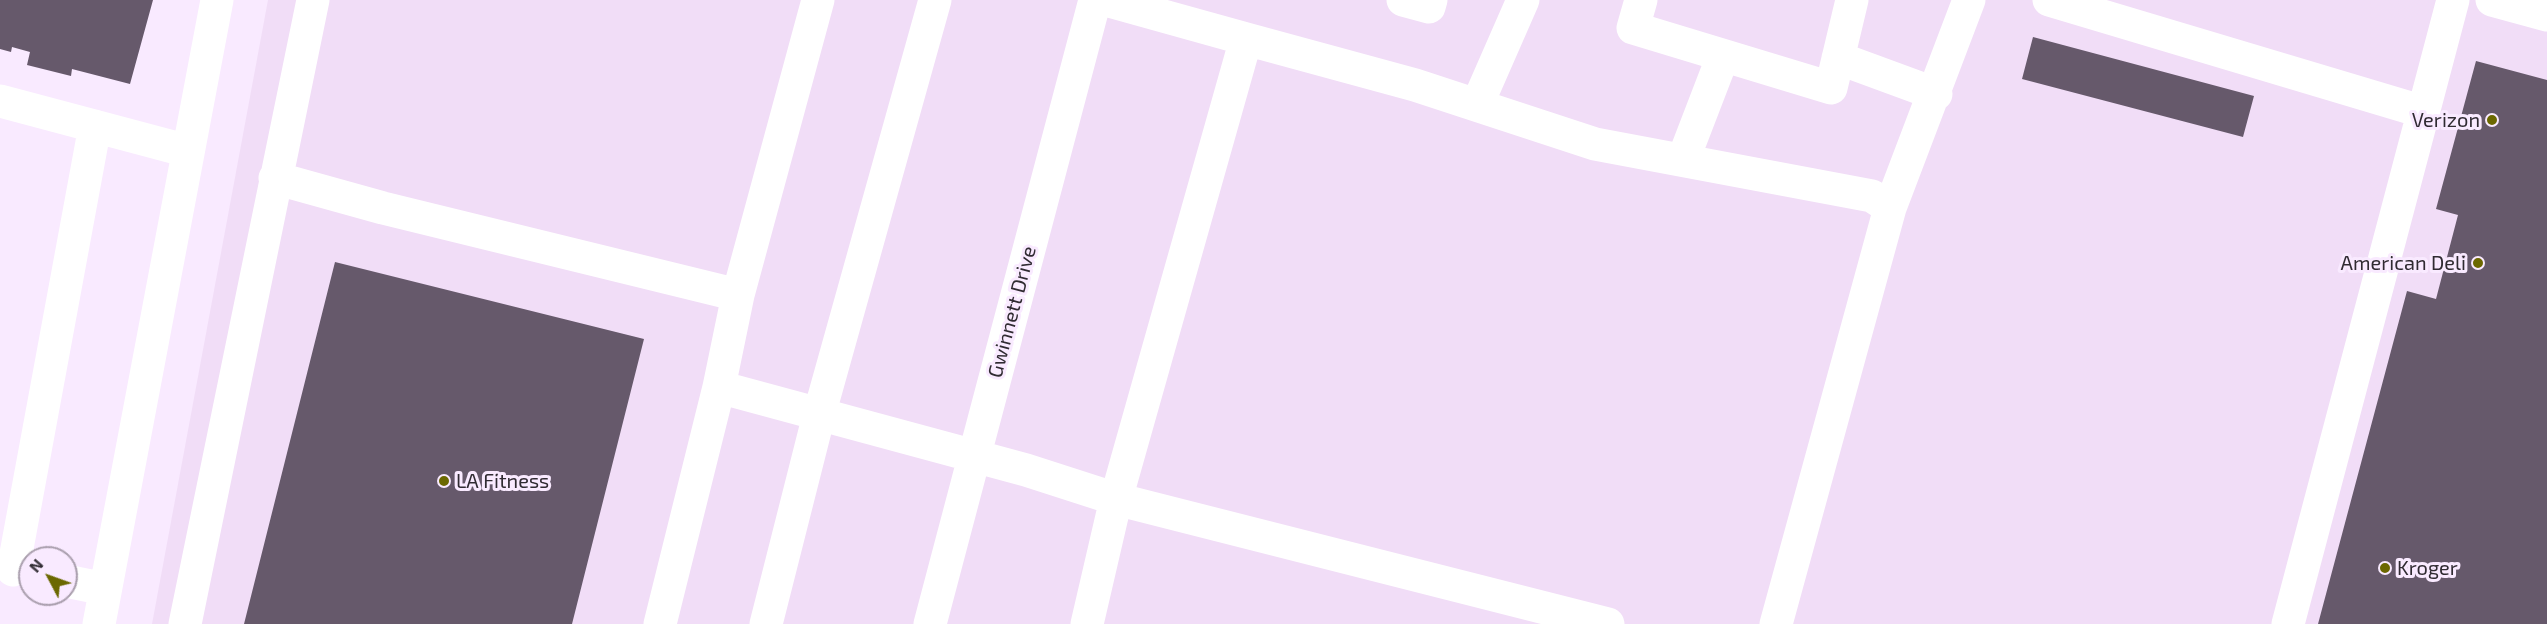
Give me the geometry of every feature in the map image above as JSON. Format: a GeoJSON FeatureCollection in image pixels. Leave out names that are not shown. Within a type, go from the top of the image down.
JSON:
{"type":"FeatureCollection","features":[{"type":"Feature","properties":{"kind":"street"},"geometry":{"type":"LineString","coordinates":[[99,624],[217,0]]}},
{"type":"Feature","properties":{"kind":"street"},"geometry":{"type":"LineString","coordinates":[[185,624],[312,0]]}},
{"type":"Feature","properties":{"kind":"street"},"geometry":{"type":"LineString","coordinates":[[660,624],[719,387],[738,295],[818,0]]}},
{"type":"Feature","properties":{"kind":"street"},"geometry":{"type":"LineString","coordinates":[[766,624],[819,415],[935,0]]}},
{"type":"Feature","properties":{"kind":"street","name":"Gwinnett Drive"},"geometry":{"type":"LineString","coordinates":[[930,624],[1095,0]]}},
{"type":"Feature","properties":{"kind":"street"},"geometry":{"type":"LineString","coordinates":[[1106,0],[1415,85],[1595,144],[1872,196],[1890,208]]}},
{"type":"Feature","properties":{"kind":"street"},"geometry":{"type":"LineString","coordinates":[[1403,0],[1429,7],[1431,0]]}},
{"type":"Feature","properties":{"kind":"street"},"geometry":{"type":"LineString","coordinates":[[1477,105],[1523,0]]}},
{"type":"Feature","properties":{"kind":"street"},"geometry":{"type":"LineString","coordinates":[[1641,0],[1633,28],[1831,88],[1852,0]]}},
{"type":"Feature","properties":{"kind":"street"},"geometry":{"type":"LineString","coordinates":[[1776,624],[1890,208],[1936,94],[1969,0]]}},
{"type":"Feature","properties":{"kind":"street"},"geometry":{"type":"LineString","coordinates":[[2049,0],[2424,112]]}},
{"type":"Feature","properties":{"kind":"street"},"geometry":{"type":"LineString","coordinates":[[2288,624],[2453,0]]}},
{"type":"Feature","properties":{"kind":"street"},"geometry":{"type":"LineString","coordinates":[[2492,0],[2547,15]]}},
{"type":"Feature","properties":{"kind":"street"},"geometry":{"type":"LineString","coordinates":[[1087,624],[1116,499],[1246,39]]}},
{"type":"Feature","properties":{"kind":"street"},"geometry":{"type":"LineString","coordinates":[[1683,160],[1723,56]]}},
{"type":"Feature","properties":{"kind":"street"},"geometry":{"type":"LineString","coordinates":[[1838,58],[1936,94]]}},
{"type":"Feature","properties":{"kind":"street"},"geometry":{"type":"LineString","coordinates":[[0,101],[189,151]]}},
{"type":"Feature","properties":{"kind":"street"},"geometry":{"type":"LineString","coordinates":[[14,570],[95,126]]}},
{"type":"Feature","properties":{"kind":"street"},"geometry":{"type":"LineString","coordinates":[[275,178],[383,208],[738,295]]}},
{"type":"Feature","properties":{"kind":"street"},"geometry":{"type":"LineString","coordinates":[[719,387],[973,458],[1026,470],[1116,499],[1608,624]]}},
{"type":"Feature","properties":{"kind":"street"},"geometry":{"type":"LineString","coordinates":[[78,583],[105,589]]}},
{"type":"Feature","properties":{"kind":"shaded area"},"geometry":{"type":"Polygon","coordinates":[[[268,0],[2547,0],[2547,624],[152,624],[268,0]]]}},
{"type":"Feature","properties":{"kind":"building"},"geometry":{"type":"Polygon","coordinates":[[[0,0],[153,0],[130,84],[72,69],[71,76],[27,65],[30,52],[12,47],[11,52],[0,49],[0,0]]]}},
{"type":"Feature","properties":{"kind":"building"},"geometry":{"type":"Polygon","coordinates":[[[2033,37],[2254,96],[2243,137],[2022,79],[2033,37]]]}},
{"type":"Feature","properties":{"kind":"building"},"geometry":{"type":"Polygon","coordinates":[[[2476,61],[2547,80],[2547,624],[2318,624],[2407,291],[2436,299],[2458,215],[2436,209],[2476,61]]]}},
{"type":"Feature","properties":{"kind":"building","name":"LA Fitness"},"geometry":{"type":"Polygon","coordinates":[[[335,262],[644,339],[572,624],[244,624],[335,262]]]}},
{"type":"Feature","properties":{"kind":"place","name":"Verizon"},"geometry":{"type":"Point","coordinates":[2492,120]}},
{"type":"Feature","properties":{"kind":"place","name":"American Deli"},"geometry":{"type":"Point","coordinates":[2478,263]}},
{"type":"Feature","properties":{"kind":"place","name":"LA Fitness"},"geometry":{"type":"Point","coordinates":[444,481]}},
{"type":"Feature","properties":{"kind":"place","name":"Kroger"},"geometry":{"type":"Point","coordinates":[2385,568]}}]}
